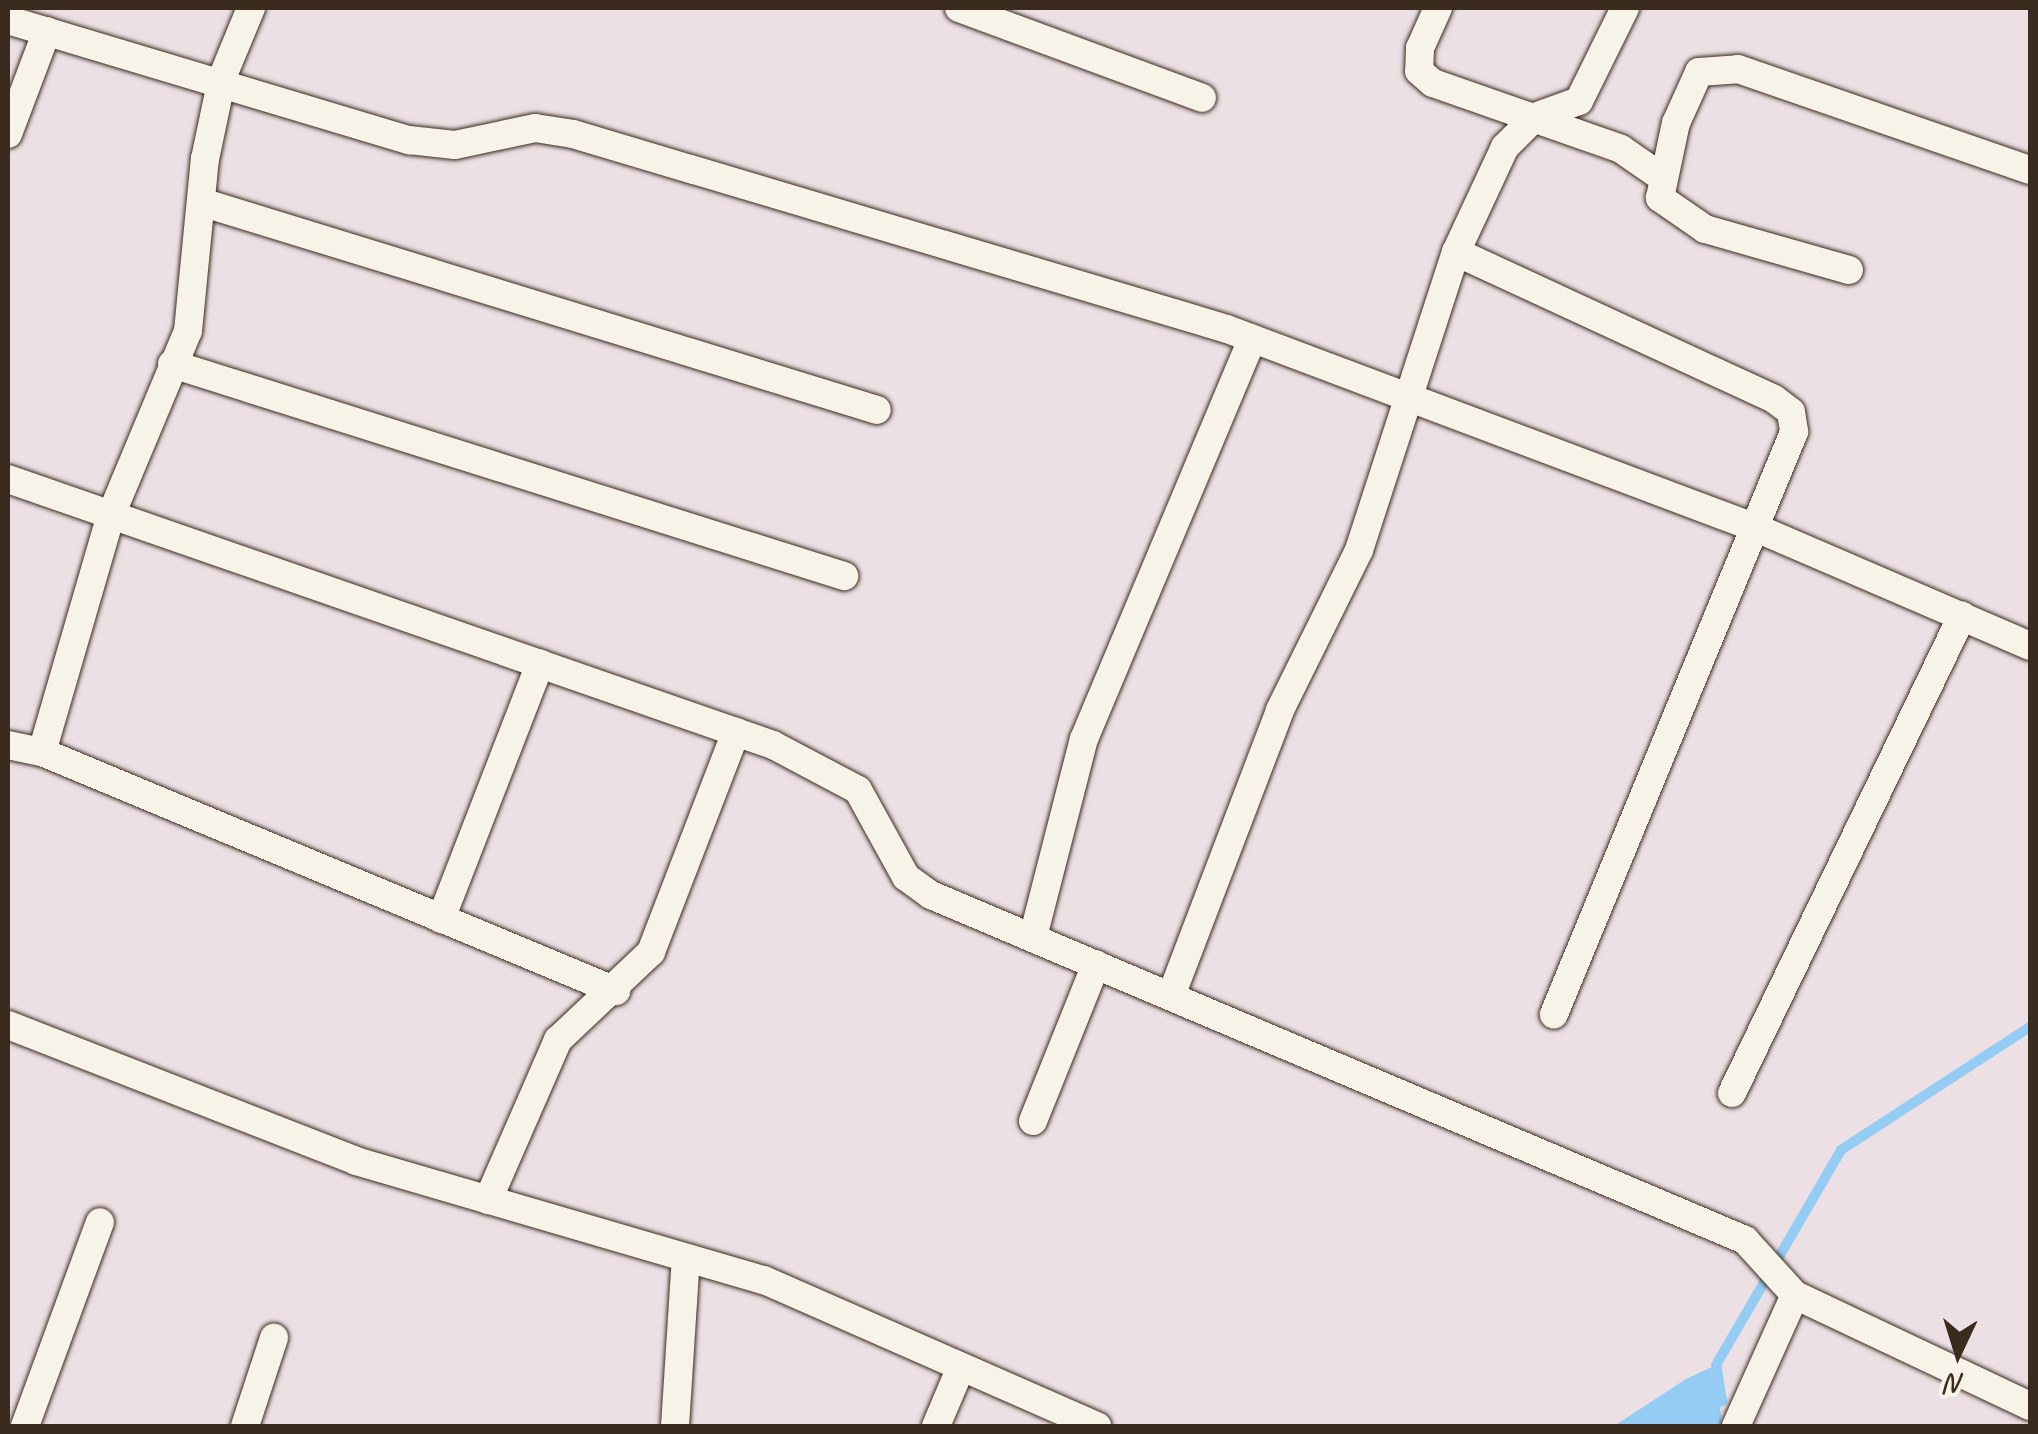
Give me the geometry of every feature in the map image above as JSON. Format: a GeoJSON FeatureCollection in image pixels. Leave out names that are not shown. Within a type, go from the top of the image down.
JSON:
{"type":"FeatureCollection","features":[{"type":"Feature","properties":{"kind":"street"},"geometry":{"type":"LineString","coordinates":[[42,752],[111,515],[188,330],[201,202],[222,78],[251,8]]}},
{"type":"Feature","properties":{"kind":"street"},"geometry":{"type":"LineString","coordinates":[[959,8],[1018,18],[1202,98]]}},
{"type":"Feature","properties":{"kind":"street"},"geometry":{"type":"LineString","coordinates":[[1438,8],[1419,71],[1621,149],[1660,176]]}},
{"type":"Feature","properties":{"kind":"street"},"geometry":{"type":"LineString","coordinates":[[1171,996],[1280,710],[1359,550],[1456,252],[1506,147],[1535,117],[1578,101],[1625,8]]}},
{"type":"Feature","properties":{"kind":"street"},"geometry":{"type":"LineString","coordinates":[[8,20],[222,78],[409,140],[455,145],[535,128],[573,134],[1252,339],[1756,528],[2030,646]]}},
{"type":"Feature","properties":{"kind":"street"},"geometry":{"type":"LineString","coordinates":[[8,134],[47,31]]}},
{"type":"Feature","properties":{"kind":"street"},"geometry":{"type":"LineString","coordinates":[[1849,270],[1689,221],[1660,198],[1660,176],[1676,123],[1710,66],[2030,170]]}},
{"type":"Feature","properties":{"kind":"street"},"geometry":{"type":"LineString","coordinates":[[201,202],[878,410]]}},
{"type":"Feature","properties":{"kind":"street"},"geometry":{"type":"LineString","coordinates":[[1456,252],[1792,412],[1794,432],[1554,1014]]}},
{"type":"Feature","properties":{"kind":"street"},"geometry":{"type":"LineString","coordinates":[[1033,938],[1084,739],[1252,339]]}},
{"type":"Feature","properties":{"kind":"street"},"geometry":{"type":"LineString","coordinates":[[172,364],[844,576]]}},
{"type":"Feature","properties":{"kind":"street"},"geometry":{"type":"LineString","coordinates":[[8,479],[736,732],[858,790],[906,876],[932,895],[1745,1240],[1788,1289],[2030,1406]]}},
{"type":"Feature","properties":{"kind":"street"},"geometry":{"type":"LineString","coordinates":[[1732,1093],[1962,616]]}},
{"type":"Feature","properties":{"kind":"street"},"geometry":{"type":"LineString","coordinates":[[441,918],[540,664]]}},
{"type":"Feature","properties":{"kind":"street"},"geometry":{"type":"LineString","coordinates":[[488,1200],[544,1062],[650,952],[736,732]]}},
{"type":"Feature","properties":{"kind":"street"},"geometry":{"type":"LineString","coordinates":[[8,746],[42,752],[616,991]]}},
{"type":"Feature","properties":{"kind":"street"},"geometry":{"type":"LineString","coordinates":[[1033,1121],[1096,964]]}},
{"type":"Feature","properties":{"kind":"street"},"geometry":{"type":"LineString","coordinates":[[8,1024],[356,1161],[764,1280],[1098,1426]]}},
{"type":"Feature","properties":{"kind":"street"},"geometry":{"type":"LineString","coordinates":[[25,1426],[100,1222]]}},
{"type":"Feature","properties":{"kind":"street"},"geometry":{"type":"LineString","coordinates":[[675,1426],[686,1258]]}},
{"type":"Feature","properties":{"kind":"street"},"geometry":{"type":"LineString","coordinates":[[1736,1426],[1788,1289]]}},
{"type":"Feature","properties":{"kind":"street"},"geometry":{"type":"LineString","coordinates":[[245,1426],[274,1338]]}},
{"type":"Feature","properties":{"kind":"street"},"geometry":{"type":"LineString","coordinates":[[936,1426],[961,1367]]}},
{"type":"Feature","properties":{"kind":"water"},"geometry":{"type":"Polygon","coordinates":[[[1716,1365],[1722,1426],[1614,1426],[1686,1379],[1716,1365]]]}},
{"type":"Feature","properties":{"kind":"waterway"},"geometry":{"type":"LineString","coordinates":[[1711,1407],[1722,1401],[1716,1365],[1841,1150],[2030,1027]]}}]}
